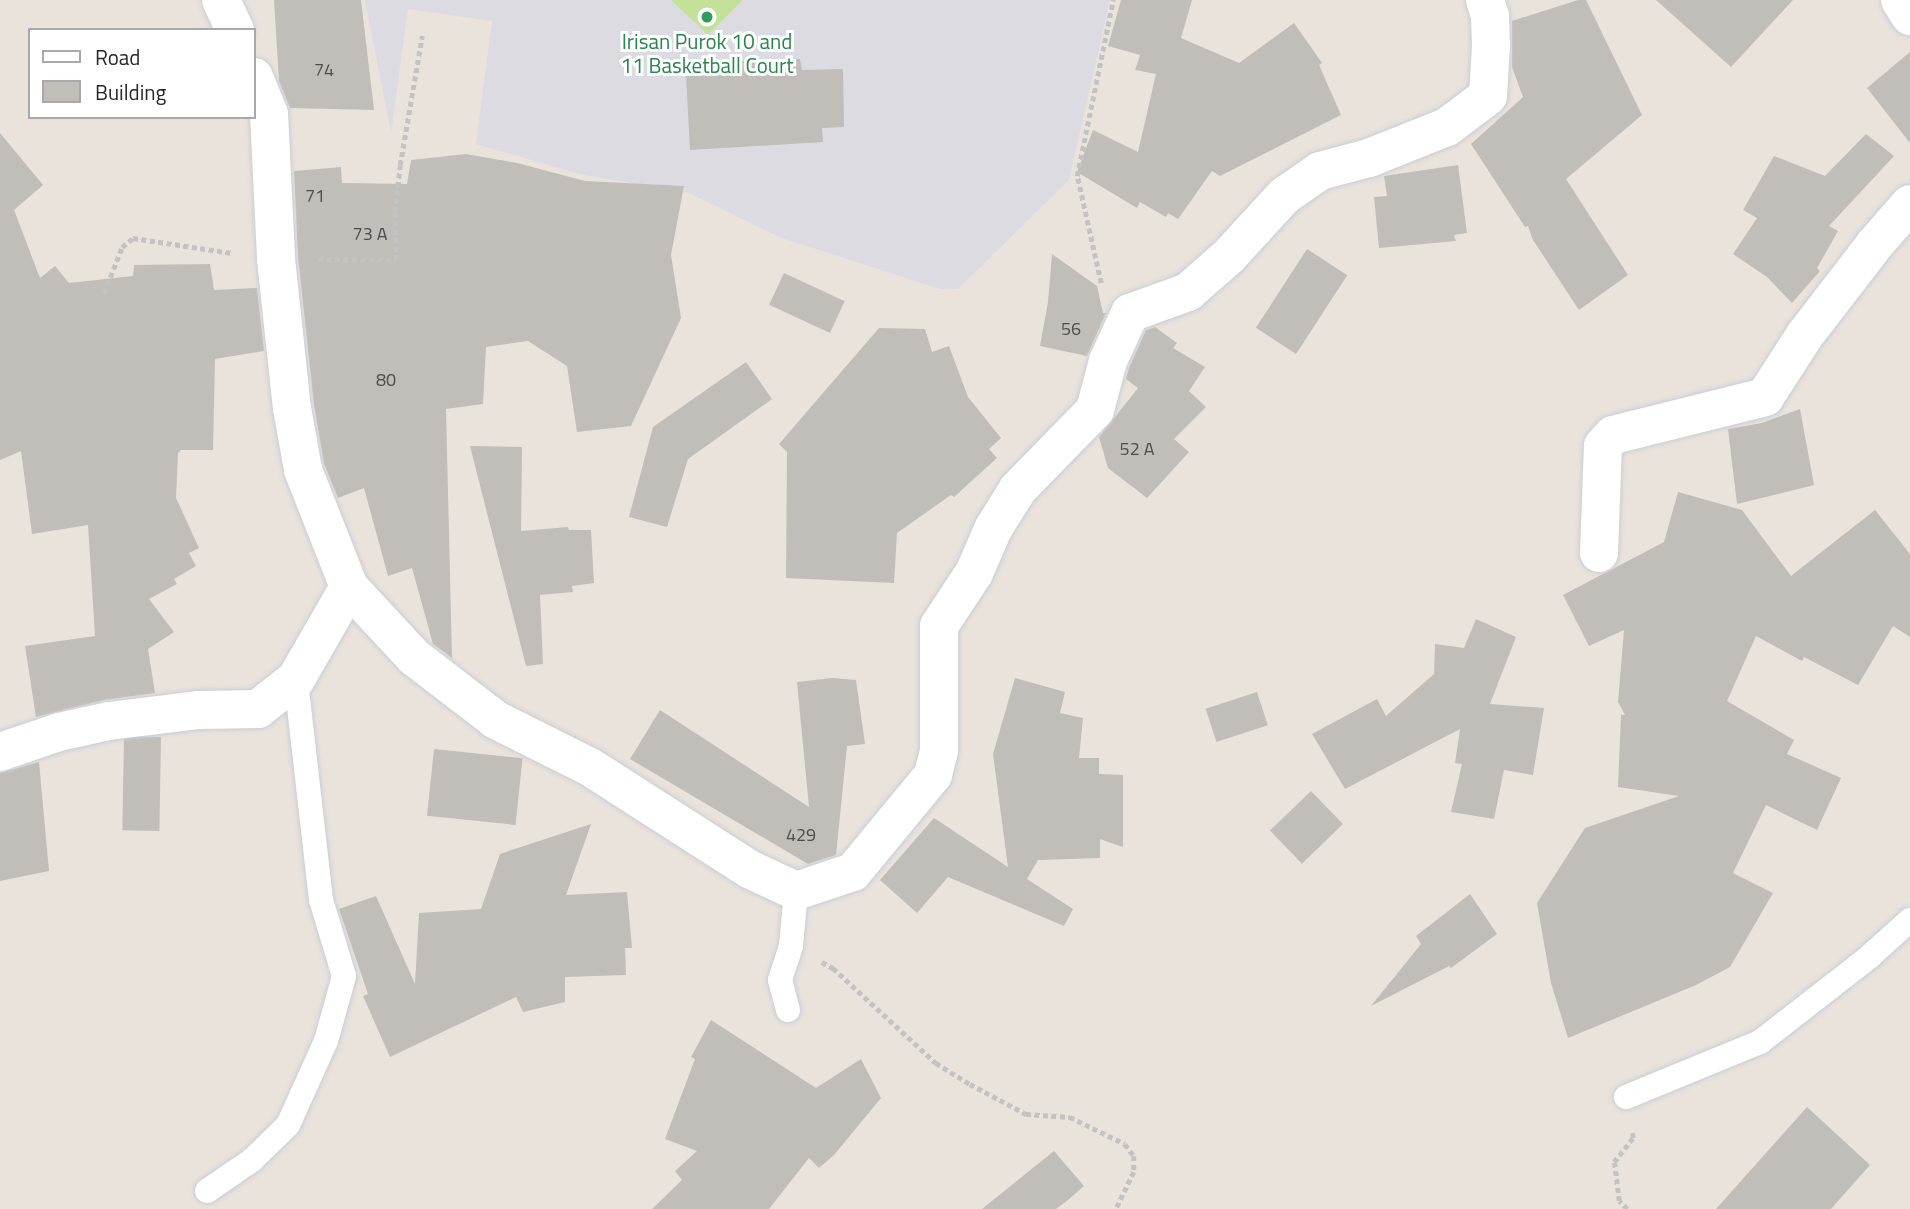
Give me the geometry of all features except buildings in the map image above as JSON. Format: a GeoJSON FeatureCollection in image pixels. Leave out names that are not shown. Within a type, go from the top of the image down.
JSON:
{"type":"FeatureCollection","features":[{"type":"Feature","properties":{"kind":"street"},"geometry":{"type":"LineString","coordinates":[[221,0],[234,28]]}},
{"type":"Feature","properties":{"kind":"street"},"geometry":{"type":"LineString","coordinates":[[256,82],[269,114],[276,259],[292,408],[303,470],[349,587],[414,657],[496,720],[590,768],[749,869],[796,891],[853,872],[933,775],[939,751],[939,626],[974,573],[993,530],[1018,489],[1095,410],[1108,361],[1130,313],[1188,292],[1229,256],[1284,196],[1321,171],[1369,158],[1447,127],[1488,96],[1491,46],[1490,16],[1485,0]]}},
{"type":"Feature","properties":{"kind":"street"},"geometry":{"type":"LineString","coordinates":[[1899,0],[1910,16]]}},
{"type":"Feature","properties":{"kind":"street"},"geometry":{"type":"LineString","coordinates":[[1599,552],[1603,446],[1613,435],[1765,397],[1805,335],[1875,244],[1910,204]]}},
{"type":"Feature","properties":{"kind":"street"},"geometry":{"type":"LineString","coordinates":[[0,752],[59,732],[109,721],[199,710],[258,709],[296,678],[349,587]]}},
{"type":"Feature","properties":{"kind":"lane"},"geometry":{"type":"LineString","coordinates":[[207,1191],[252,1160],[288,1125],[326,1041],[344,976],[321,900],[296,678]]}},
{"type":"Feature","properties":{"kind":"lane"},"geometry":{"type":"LineString","coordinates":[[788,1010],[780,980],[790,946],[796,891]]}},
{"type":"Feature","properties":{"kind":"lane"},"geometry":{"type":"LineString","coordinates":[[1626,1097],[1760,1042],[1869,957],[1910,920]]}},
{"type":"Feature","properties":{"kind":"path"},"geometry":{"type":"LineString","coordinates":[[1103,291],[1077,176],[1113,0]]}},
{"type":"Feature","properties":{"kind":"path"},"geometry":{"type":"LineString","coordinates":[[104,293],[122,247],[133,239],[276,259],[396,260],[395,212],[400,165],[422,36]]}},
{"type":"Feature","properties":{"kind":"path"},"geometry":{"type":"LineString","coordinates":[[790,946],[833,968],[936,1063],[1003,1104],[1026,1114],[1070,1117],[1125,1144],[1134,1156],[1134,1171],[1116,1209]]}},
{"type":"Feature","properties":{"kind":"path"},"geometry":{"type":"LineString","coordinates":[[1626,1097],[1633,1138],[1614,1163],[1619,1200],[1627,1209]]}},
{"type":"Feature","properties":{"kind":"shaded area"},"geometry":{"type":"Polygon","coordinates":[[[365,0],[1110,0],[1069,180],[958,289],[940,289],[779,237],[689,193],[579,174],[476,144],[492,21],[408,9],[391,133],[365,0]]]}},
{"type":"Feature","properties":{"kind":"green space","name":"Irisan Purok 10 and 11 Basketball Court"},"geometry":{"type":"Polygon","coordinates":[[[671,0],[743,0],[708,35],[671,0]]]}},
{"type":"Feature","properties":{"kind":"place","name":"Irisan Purok 10 and 11 Basketball Court"},"geometry":{"type":"Point","coordinates":[707,17]}}]}
